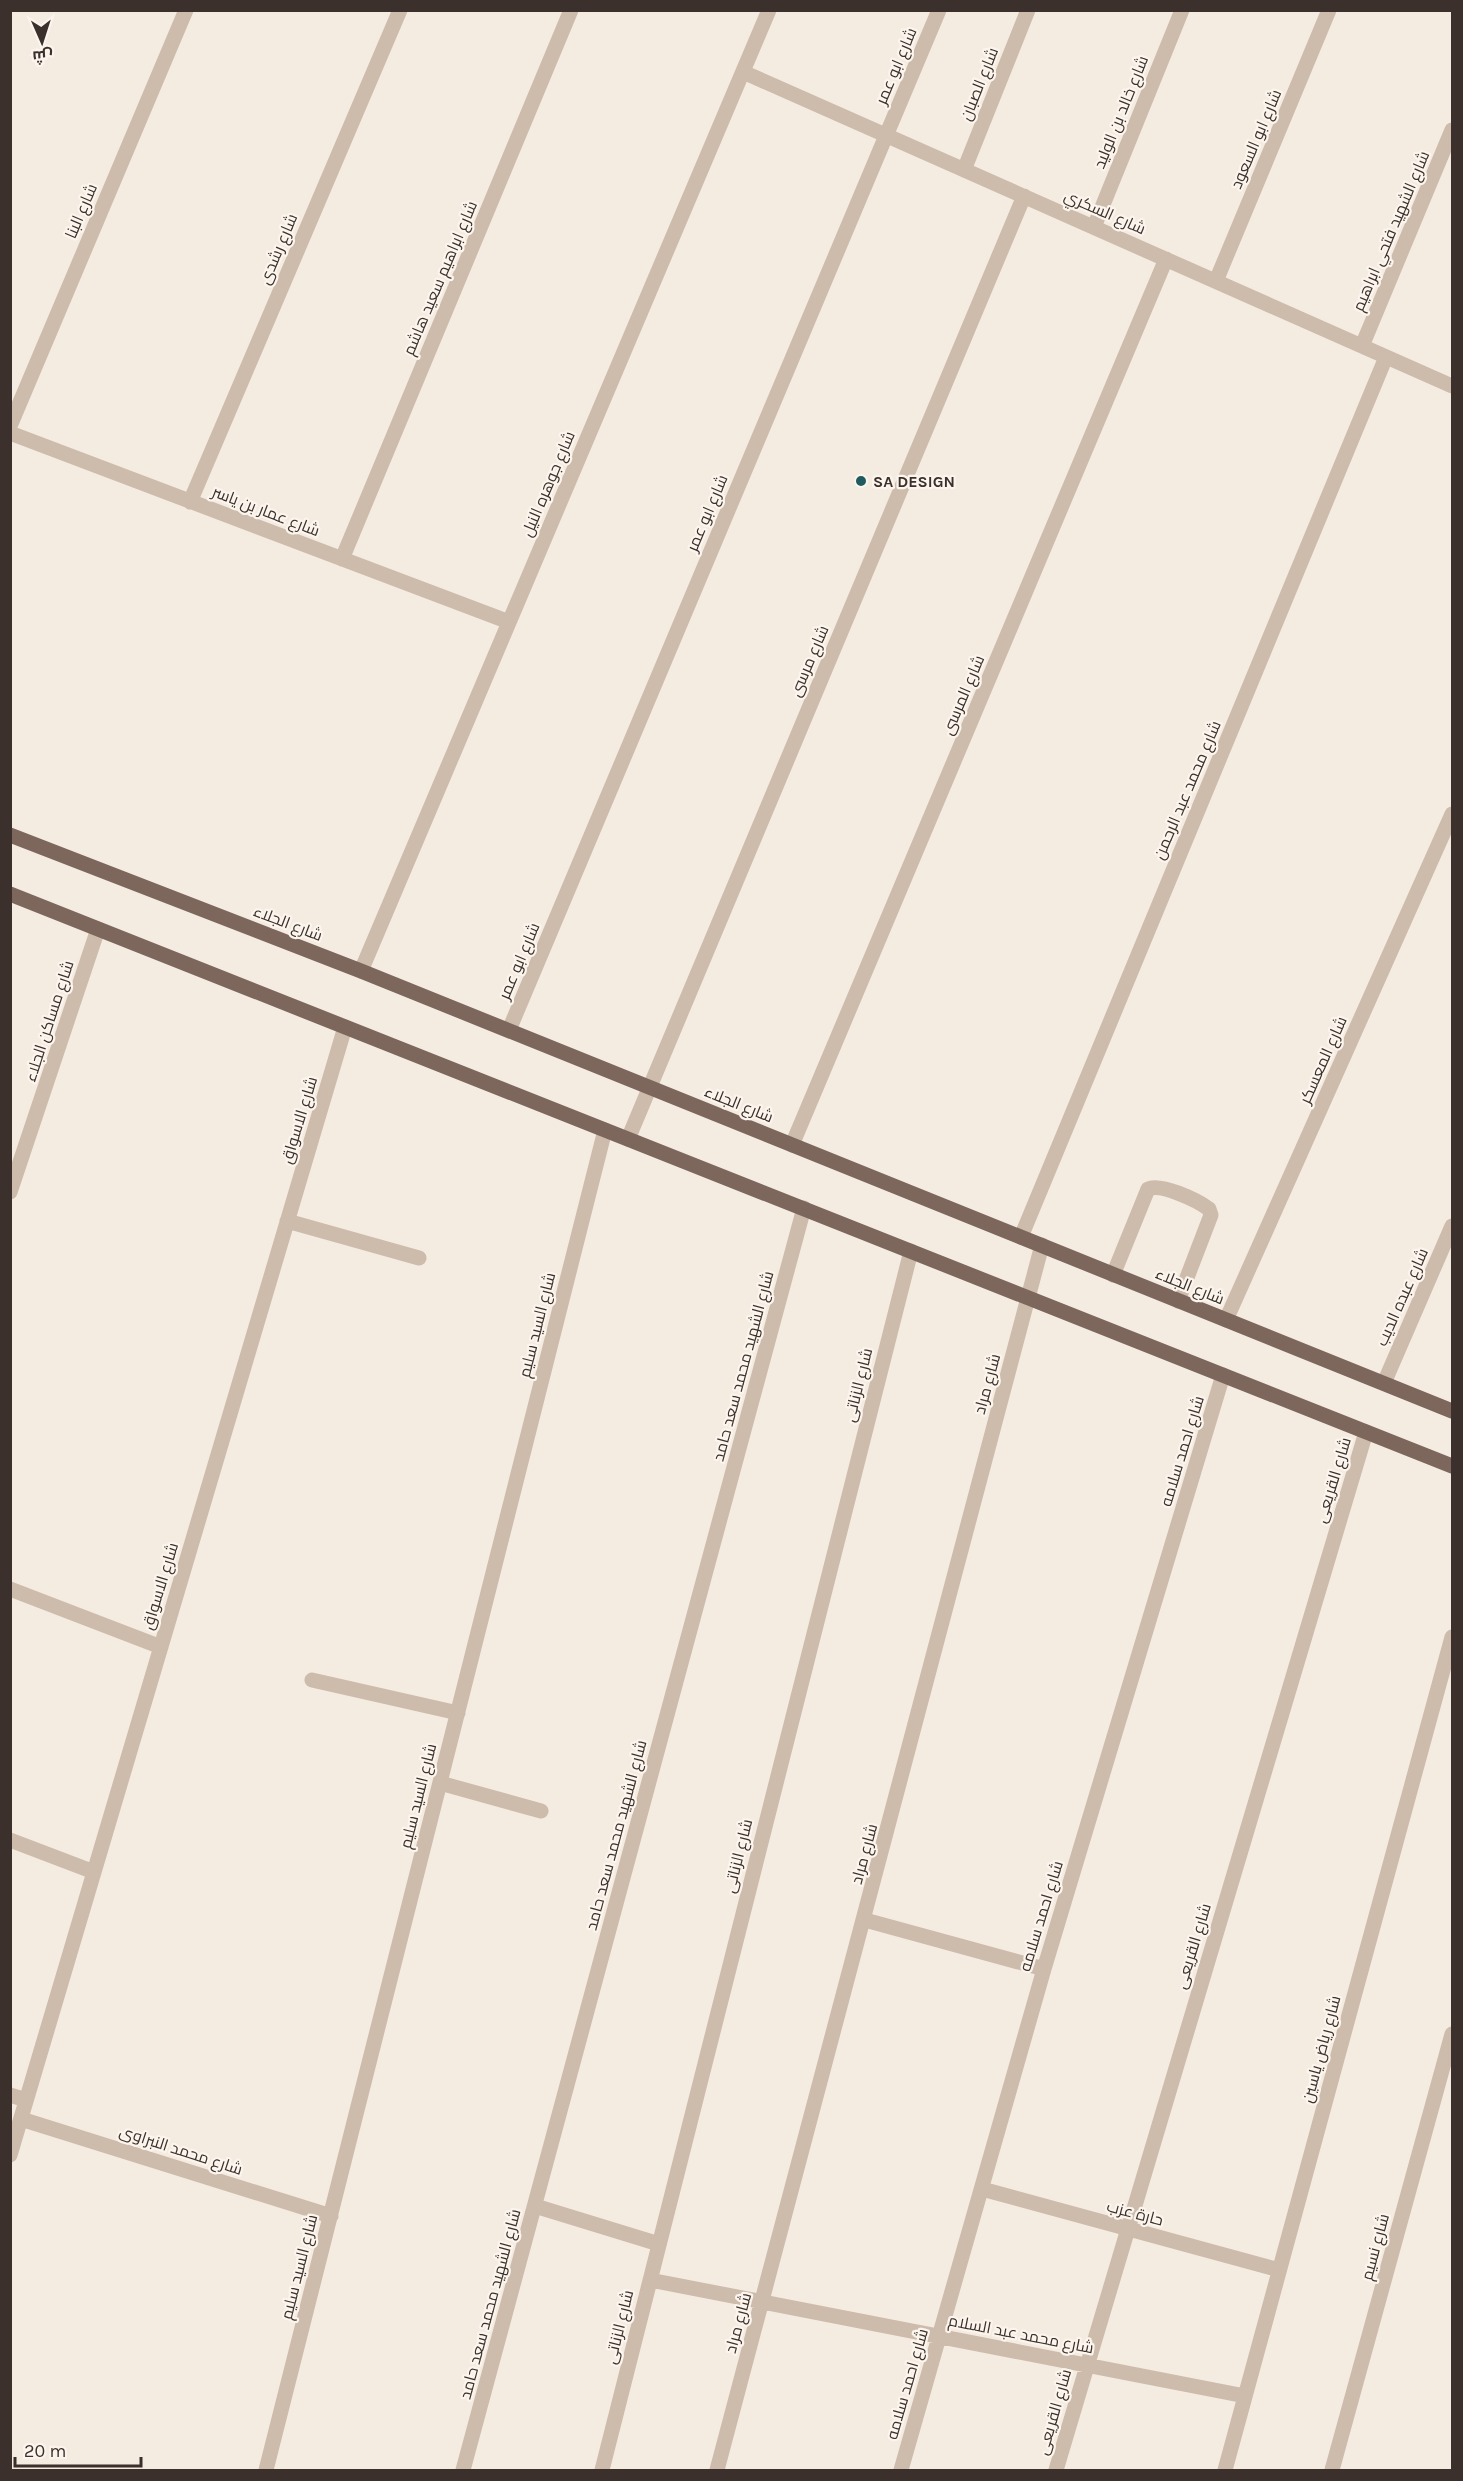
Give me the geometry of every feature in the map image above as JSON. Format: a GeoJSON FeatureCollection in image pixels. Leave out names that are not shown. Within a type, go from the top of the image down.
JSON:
{"type":"FeatureCollection","features":[{"type":"Feature","properties":{"kind":"main road","name":"شارع الجلاء"},"geometry":{"type":"LineString","coordinates":[[10,835],[509,1030],[1452,1411]]}},
{"type":"Feature","properties":{"kind":"main road"},"geometry":{"type":"LineString","coordinates":[[10,894],[1452,1466]]}},
{"type":"Feature","properties":{"kind":"street","name":"شارع البنا"},"geometry":{"type":"LineString","coordinates":[[10,426],[186,10]]}},
{"type":"Feature","properties":{"kind":"street","name":"شارع رشدى"},"geometry":{"type":"LineString","coordinates":[[190,502],[400,10]]}},
{"type":"Feature","properties":{"kind":"street","name":"شارع ابراهيم سعيد هاشم"},"geometry":{"type":"LineString","coordinates":[[342,559],[571,10]]}},
{"type":"Feature","properties":{"kind":"street","name":"شارع جوهره النيل"},"geometry":{"type":"LineString","coordinates":[[361,971],[769,10]]}},
{"type":"Feature","properties":{"kind":"street","name":"شارع ابو عمر"},"geometry":{"type":"LineString","coordinates":[[509,1030],[939,10]]}},
{"type":"Feature","properties":{"kind":"street","name":"شارع الصبان"},"geometry":{"type":"LineString","coordinates":[[964,170],[1028,10]]}},
{"type":"Feature","properties":{"kind":"street","name":"شارع خالد بن الوليد"},"geometry":{"type":"LineString","coordinates":[[1094,227],[1182,10]]}},
{"type":"Feature","properties":{"kind":"street","name":"شارع ابو السعود"},"geometry":{"type":"LineString","coordinates":[[1216,281],[1329,10]]}},
{"type":"Feature","properties":{"kind":"street","name":"شارع السكري"},"geometry":{"type":"LineString","coordinates":[[742,72],[1452,386]]}},
{"type":"Feature","properties":{"kind":"street","name":"شارع الشهيد فتحي ابراهيم"},"geometry":{"type":"LineString","coordinates":[[1362,346],[1452,130]]}},
{"type":"Feature","properties":{"kind":"street","name":"شارع مرسى"},"geometry":{"type":"LineString","coordinates":[[628,1139],[1024,196]]}},
{"type":"Feature","properties":{"kind":"street","name":"شارع المرسى"},"geometry":{"type":"LineString","coordinates":[[792,1145],[1166,259]]}},
{"type":"Feature","properties":{"kind":"street","name":"شارع محمد عبد الرحمن"},"geometry":{"type":"LineString","coordinates":[[1021,1237],[1386,357]]}},
{"type":"Feature","properties":{"kind":"street","name":"شارع عمار بن ياسر"},"geometry":{"type":"LineString","coordinates":[[10,433],[509,622]]}},
{"type":"Feature","properties":{"kind":"street","name":"شارع المعسكر"},"geometry":{"type":"LineString","coordinates":[[1226,1320],[1452,814]]}},
{"type":"Feature","properties":{"kind":"street","name":"شارع مساكن الجلاء"},"geometry":{"type":"LineString","coordinates":[[10,1192],[98,929]]}},
{"type":"Feature","properties":{"kind":"street","name":"شارع الاسواق"},"geometry":{"type":"LineString","coordinates":[[10,2155],[345,1027]]}},
{"type":"Feature","properties":{"kind":"street","name":"شارع السيد سليم"},"geometry":{"type":"LineString","coordinates":[[266,2470],[605,1130]]}},
{"type":"Feature","properties":{"kind":"street"},"geometry":{"type":"LineString","coordinates":[[1113,1275],[1148,1189],[1155,1186],[1162,1188],[1203,1204],[1209,1209],[1211,1215],[1178,1300]]}},
{"type":"Feature","properties":{"kind":"street","name":"شارع الشهيد محمد سعد حامد"},"geometry":{"type":"LineString","coordinates":[[463,2470],[804,1208]]}},
{"type":"Feature","properties":{"kind":"street"},"geometry":{"type":"LineString","coordinates":[[287,1221],[419,1258]]}},
{"type":"Feature","properties":{"kind":"street","name":"شارع عبده الديب"},"geometry":{"type":"LineString","coordinates":[[1384,1383],[1452,1226]]}},
{"type":"Feature","properties":{"kind":"street","name":"شارع مراد"},"geometry":{"type":"LineString","coordinates":[[717,2470],[865,1920],[1042,1245]]}},
{"type":"Feature","properties":{"kind":"street","name":"شارع الزناتى"},"geometry":{"type":"LineString","coordinates":[[603,2470],[658,2244],[911,1251]]}},
{"type":"Feature","properties":{"kind":"street","name":"شارع احمد سلامه"},"geometry":{"type":"LineString","coordinates":[[901,2470],[1044,1969],[1223,1375]]}},
{"type":"Feature","properties":{"kind":"street","name":"شارع القريعى"},"geometry":{"type":"LineString","coordinates":[[1056,2470],[1366,1432]]}},
{"type":"Feature","properties":{"kind":"street"},"geometry":{"type":"LineString","coordinates":[[10,1589],[161,1647]]}},
{"type":"Feature","properties":{"kind":"street","name":"شارع رياض ياسين"},"geometry":{"type":"LineString","coordinates":[[1225,2470],[1452,1637]]}},
{"type":"Feature","properties":{"kind":"street"},"geometry":{"type":"LineString","coordinates":[[312,1680],[458,1713]]}},
{"type":"Feature","properties":{"kind":"street"},"geometry":{"type":"LineString","coordinates":[[440,1783],[542,1811]]}},
{"type":"Feature","properties":{"kind":"street"},"geometry":{"type":"LineString","coordinates":[[10,1840],[94,1872]]}},
{"type":"Feature","properties":{"kind":"street"},"geometry":{"type":"LineString","coordinates":[[865,1920],[1044,1969]]}},
{"type":"Feature","properties":{"kind":"street","name":"شارع نسيم"},"geometry":{"type":"LineString","coordinates":[[1332,2470],[1452,2034]]}},
{"type":"Feature","properties":{"kind":"street"},"geometry":{"type":"LineString","coordinates":[[10,2095],[26,2100]]}},
{"type":"Feature","properties":{"kind":"street","name":"شارع محمد النبراوى"},"geometry":{"type":"LineString","coordinates":[[21,2119],[331,2216]]}},
{"type":"Feature","properties":{"kind":"street","name":"حارة عزب"},"geometry":{"type":"LineString","coordinates":[[982,2189],[1279,2270]]}},
{"type":"Feature","properties":{"kind":"street"},"geometry":{"type":"LineString","coordinates":[[534,2206],[658,2244]]}},
{"type":"Feature","properties":{"kind":"street","name":"شارع محمد عبد السلام"},"geometry":{"type":"LineString","coordinates":[[650,2280],[1245,2396]]}},
{"type":"Feature","properties":{"kind":"place","name":"SA DESIGN"},"geometry":{"type":"Point","coordinates":[861,481]}}]}
